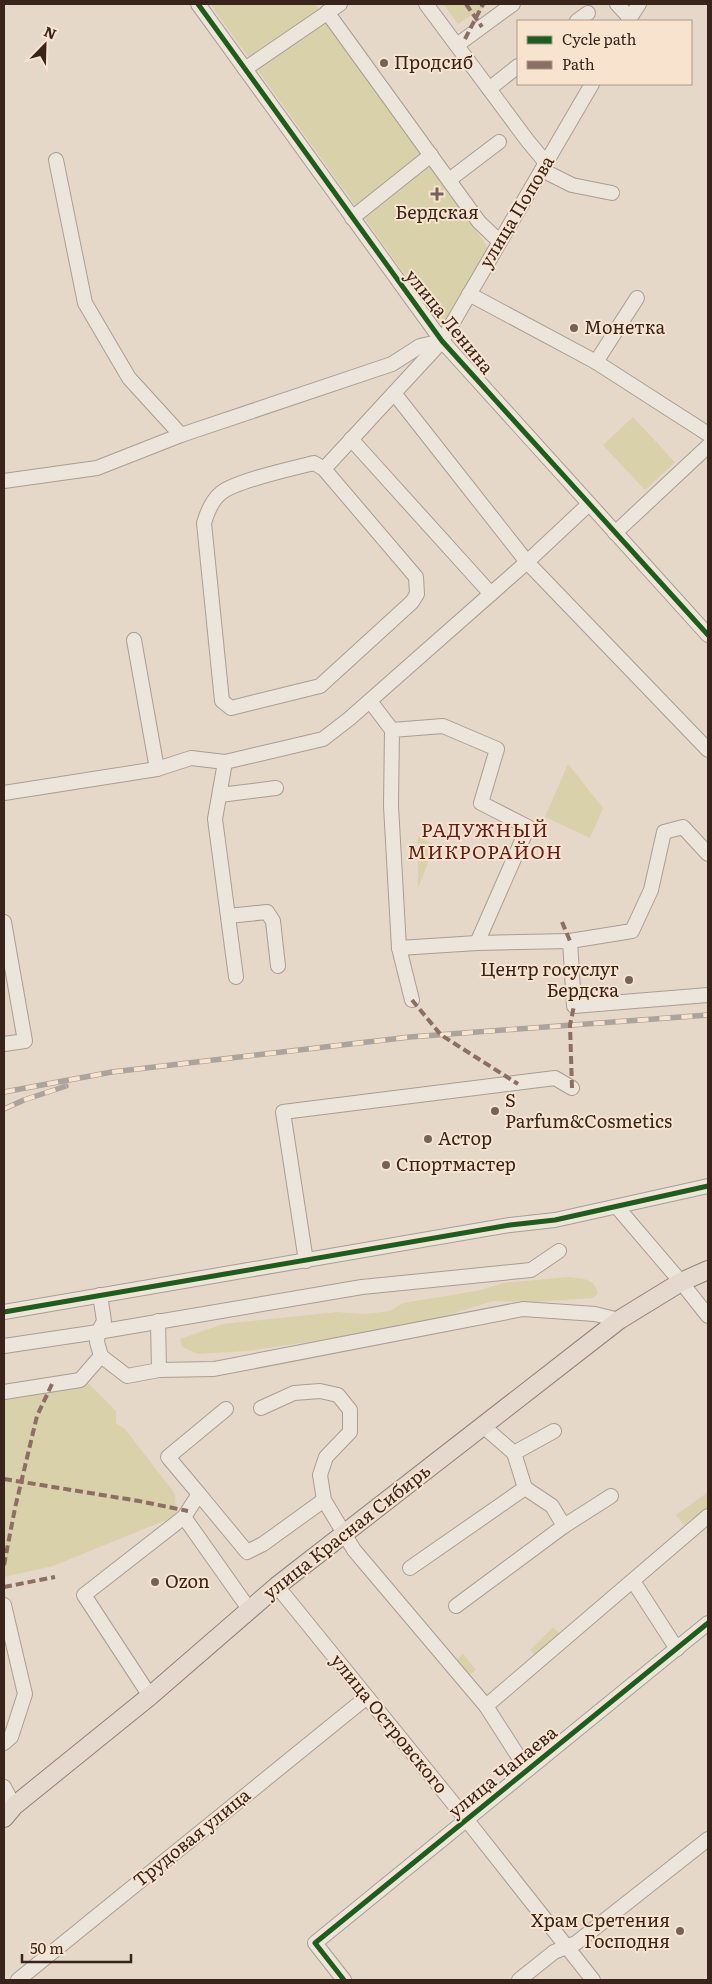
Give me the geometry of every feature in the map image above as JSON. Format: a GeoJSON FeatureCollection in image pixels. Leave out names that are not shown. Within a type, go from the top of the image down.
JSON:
{"type":"FeatureCollection","features":[{"type":"Feature","properties":{"kind":"main road","name":"улица Красная Сибирь"},"geometry":{"type":"LineString","coordinates":[[7,1811],[150,1696],[277,1586],[619,1320],[682,1282],[708,1270]]}},
{"type":"Feature","properties":{"kind":"street","name":"улица Ленина"},"geometry":{"type":"LineString","coordinates":[[198,4],[442,340],[708,635]]}},
{"type":"Feature","properties":{"kind":"street"},"geometry":{"type":"LineString","coordinates":[[245,69],[340,4]]}},
{"type":"Feature","properties":{"kind":"street"},"geometry":{"type":"LineString","coordinates":[[426,4],[544,166],[572,185],[612,194]]}},
{"type":"Feature","properties":{"kind":"street"},"geometry":{"type":"LineString","coordinates":[[457,45],[513,4]]}},
{"type":"Feature","properties":{"kind":"street"},"geometry":{"type":"LineString","coordinates":[[618,4],[629,19],[639,4]]}},
{"type":"Feature","properties":{"kind":"street"},"geometry":{"type":"LineString","coordinates":[[327,12],[479,222],[500,242]]}},
{"type":"Feature","properties":{"kind":"street"},"geometry":{"type":"LineString","coordinates":[[489,88],[517,67]]}},
{"type":"Feature","properties":{"kind":"street","name":"улица Попова"},"geometry":{"type":"LineString","coordinates":[[324,468],[442,340],[591,85]]}},
{"type":"Feature","properties":{"kind":"street"},"geometry":{"type":"LineString","coordinates":[[449,180],[499,142]]}},
{"type":"Feature","properties":{"kind":"street"},"geometry":{"type":"LineString","coordinates":[[352,218],[431,155]]}},
{"type":"Feature","properties":{"kind":"street"},"geometry":{"type":"LineString","coordinates":[[56,160],[85,303],[129,378],[181,435]]}},
{"type":"Feature","properties":{"kind":"street"},"geometry":{"type":"LineString","coordinates":[[469,294],[596,362],[708,434]]}},
{"type":"Feature","properties":{"kind":"street"},"geometry":{"type":"LineString","coordinates":[[596,362],[638,298]]}},
{"type":"Feature","properties":{"kind":"street"},"geometry":{"type":"LineString","coordinates":[[4,481],[96,468],[181,435],[392,364],[420,346],[442,340]]}},
{"type":"Feature","properties":{"kind":"street"},"geometry":{"type":"LineString","coordinates":[[394,393],[527,562],[708,750]]}},
{"type":"Feature","properties":{"kind":"street"},"geometry":{"type":"LineString","coordinates":[[350,440],[490,594]]}},
{"type":"Feature","properties":{"kind":"street"},"geometry":{"type":"LineString","coordinates":[[615,533],[708,446]]}},
{"type":"Feature","properties":{"kind":"street"},"geometry":{"type":"LineString","coordinates":[[314,462],[324,468],[416,577],[417,594],[412,602],[320,686],[231,708],[222,701],[204,523],[208,511],[221,493],[236,485],[314,462]]}},
{"type":"Feature","properties":{"kind":"street"},"geometry":{"type":"LineString","coordinates":[[4,794],[157,769],[191,758],[225,762],[323,739],[370,701],[527,562],[588,504]]}},
{"type":"Feature","properties":{"kind":"street"},"geometry":{"type":"LineString","coordinates":[[134,640],[157,769]]}},
{"type":"Feature","properties":{"kind":"street"},"geometry":{"type":"LineString","coordinates":[[370,701],[392,730],[391,806],[399,948],[412,1000]]}},
{"type":"Feature","properties":{"kind":"street"},"geometry":{"type":"LineString","coordinates":[[392,730],[443,726],[497,749],[481,803],[528,827],[477,943]]}},
{"type":"Feature","properties":{"kind":"street"},"geometry":{"type":"LineString","coordinates":[[225,762],[215,819],[236,977]]}},
{"type":"Feature","properties":{"kind":"street"},"geometry":{"type":"LineString","coordinates":[[220,794],[276,788]]}},
{"type":"Feature","properties":{"kind":"street"},"geometry":{"type":"LineString","coordinates":[[399,948],[477,943],[570,941],[632,930],[651,890],[664,832],[683,827],[708,854]]}},
{"type":"Feature","properties":{"kind":"street"},"geometry":{"type":"LineString","coordinates":[[228,916],[267,912],[273,921],[278,966]]}},
{"type":"Feature","properties":{"kind":"street"},"geometry":{"type":"LineString","coordinates":[[4,922],[24,1041],[4,1044]]}},
{"type":"Feature","properties":{"kind":"street"},"geometry":{"type":"LineString","coordinates":[[570,941],[574,1006],[708,995]]}},
{"type":"Feature","properties":{"kind":"street"},"geometry":{"type":"LineString","coordinates":[[306,1261],[283,1112],[555,1078],[572,1088]]}},
{"type":"Feature","properties":{"kind":"street"},"geometry":{"type":"LineString","coordinates":[[4,1312],[510,1225],[555,1220],[708,1186]]}},
{"type":"Feature","properties":{"kind":"street"},"geometry":{"type":"LineString","coordinates":[[617,1207],[682,1282],[708,1316]]}},
{"type":"Feature","properties":{"kind":"street"},"geometry":{"type":"LineString","coordinates":[[4,1346],[362,1287],[531,1270],[559,1250]]}},
{"type":"Feature","properties":{"kind":"street"},"geometry":{"type":"LineString","coordinates":[[100,1295],[104,1321],[98,1332],[97,1342],[101,1356],[127,1376],[159,1370],[214,1369],[523,1309],[595,1314],[619,1320]]}},
{"type":"Feature","properties":{"kind":"street"},"geometry":{"type":"LineString","coordinates":[[158,1321],[159,1370]]}},
{"type":"Feature","properties":{"kind":"street"},"geometry":{"type":"LineString","coordinates":[[4,1392],[80,1380],[101,1356]]}},
{"type":"Feature","properties":{"kind":"street"},"geometry":{"type":"LineString","coordinates":[[261,1408],[294,1393],[320,1391],[338,1395],[350,1410],[350,1432],[326,1457],[320,1475],[324,1500],[354,1550],[486,1706],[526,1770]]}},
{"type":"Feature","properties":{"kind":"street"},"geometry":{"type":"LineString","coordinates":[[226,1409],[168,1457],[247,1552],[263,1544],[324,1500]]}},
{"type":"Feature","properties":{"kind":"street"},"geometry":{"type":"LineString","coordinates":[[483,1426],[514,1453],[525,1488],[552,1506],[564,1526]]}},
{"type":"Feature","properties":{"kind":"street"},"geometry":{"type":"LineString","coordinates":[[514,1453],[554,1431]]}},
{"type":"Feature","properties":{"kind":"street"},"geometry":{"type":"LineString","coordinates":[[410,1568],[525,1488]]}},
{"type":"Feature","properties":{"kind":"street"},"geometry":{"type":"LineString","coordinates":[[150,1696],[84,1595],[184,1517],[199,1494]]}},
{"type":"Feature","properties":{"kind":"street"},"geometry":{"type":"LineString","coordinates":[[456,1606],[564,1526],[611,1496]]}},
{"type":"Feature","properties":{"kind":"street"},"geometry":{"type":"LineString","coordinates":[[486,1706],[708,1516]]}},
{"type":"Feature","properties":{"kind":"street"},"geometry":{"type":"LineString","coordinates":[[184,1517],[249,1609]]}},
{"type":"Feature","properties":{"kind":"street"},"geometry":{"type":"LineString","coordinates":[[633,1580],[677,1648]]}},
{"type":"Feature","properties":{"kind":"street","name":"улица Островского"},"geometry":{"type":"LineString","coordinates":[[277,1586],[466,1819],[592,1980]]}},
{"type":"Feature","properties":{"kind":"street"},"geometry":{"type":"LineString","coordinates":[[4,1605],[25,1694],[12,1738],[4,1743]]}},
{"type":"Feature","properties":{"kind":"street","name":"улица Чапаева"},"geometry":{"type":"LineString","coordinates":[[344,1980],[315,1942],[708,1623]]}},
{"type":"Feature","properties":{"kind":"street","name":"Трудовая улица"},"geometry":{"type":"LineString","coordinates":[[18,1980],[367,1697]]}},
{"type":"Feature","properties":{"kind":"street"},"geometry":{"type":"LineString","coordinates":[[4,1787],[7,1811]]}},
{"type":"Feature","properties":{"kind":"street"},"geometry":{"type":"LineString","coordinates":[[519,1980],[554,1952],[576,1943],[708,1838]]}},
{"type":"Feature","properties":{"kind":"shaded area"},"geometry":{"type":"Polygon","coordinates":[[[210,4],[315,4],[489,249],[442,326],[210,4]]]}},
{"type":"Feature","properties":{"kind":"shaded area"},"geometry":{"type":"Polygon","coordinates":[[[443,4],[489,4],[458,24],[443,4]]]}},
{"type":"Feature","properties":{"kind":"shaded area"},"geometry":{"type":"Polygon","coordinates":[[[633,417],[675,462],[645,490],[603,445],[633,417]]]}},
{"type":"Feature","properties":{"kind":"shaded area"},"geometry":{"type":"Polygon","coordinates":[[[568,764],[603,808],[590,838],[545,817],[568,764]]]}},
{"type":"Feature","properties":{"kind":"shaded area"},"geometry":{"type":"Polygon","coordinates":[[[418,836],[435,845],[418,888],[418,836]]]}},
{"type":"Feature","properties":{"kind":"shaded area"},"geometry":{"type":"Polygon","coordinates":[[[569,1277],[588,1280],[594,1285],[598,1294],[592,1298],[533,1302],[493,1301],[426,1322],[399,1324],[389,1330],[247,1351],[198,1354],[182,1347],[180,1339],[223,1324],[337,1312],[365,1314],[390,1311],[403,1303],[481,1290],[503,1283],[569,1277]]]}},
{"type":"Feature","properties":{"kind":"shaded area"},"geometry":{"type":"Polygon","coordinates":[[[75,1378],[88,1383],[116,1411],[116,1423],[125,1429],[175,1494],[176,1516],[53,1566],[4,1577],[4,1397],[75,1378]]]}},
{"type":"Feature","properties":{"kind":"shaded area"},"geometry":{"type":"Polygon","coordinates":[[[708,1492],[708,1507],[684,1525],[676,1515],[708,1492]]]}},
{"type":"Feature","properties":{"kind":"shaded area"},"geometry":{"type":"Polygon","coordinates":[[[553,1627],[562,1636],[539,1659],[530,1650],[553,1627]]]}},
{"type":"Feature","properties":{"kind":"shaded area"},"geometry":{"type":"Polygon","coordinates":[[[463,1654],[476,1670],[467,1677],[454,1661],[463,1654]]]}},
{"type":"Feature","properties":{"kind":"railway"},"geometry":{"type":"LineString","coordinates":[[4,1092],[112,1072],[410,1037],[708,1015]]}},
{"type":"Feature","properties":{"kind":"railway"},"geometry":{"type":"LineString","coordinates":[[4,1109],[66,1086]]}},
{"type":"Feature","properties":{"kind":"marked path"},"geometry":{"type":"LineString","coordinates":[[466,4],[482,27]]}},
{"type":"Feature","properties":{"kind":"marked path"},"geometry":{"type":"LineString","coordinates":[[465,39],[483,4]]}},
{"type":"Feature","properties":{"kind":"marked path"},"geometry":{"type":"LineString","coordinates":[[562,922],[570,941]]}},
{"type":"Feature","properties":{"kind":"marked path"},"geometry":{"type":"LineString","coordinates":[[412,1000],[441,1035],[518,1084]]}},
{"type":"Feature","properties":{"kind":"marked path"},"geometry":{"type":"LineString","coordinates":[[572,1088],[570,1025],[574,1006]]}},
{"type":"Feature","properties":{"kind":"marked path"},"geometry":{"type":"LineString","coordinates":[[4,1565],[15,1508],[37,1416],[52,1384]]}},
{"type":"Feature","properties":{"kind":"marked path"},"geometry":{"type":"LineString","coordinates":[[4,1479],[188,1511]]}},
{"type":"Feature","properties":{"kind":"marked path"},"geometry":{"type":"LineString","coordinates":[[4,1587],[55,1577]]}},
{"type":"Feature","properties":{"kind":"cycle path"},"geometry":{"type":"LineString","coordinates":[[198,4],[442,341],[708,635]]}},
{"type":"Feature","properties":{"kind":"cycle path"},"geometry":{"type":"LineString","coordinates":[[4,1312],[510,1225],[555,1220],[708,1186]]}},
{"type":"Feature","properties":{"kind":"cycle path"},"geometry":{"type":"LineString","coordinates":[[344,1980],[315,1943],[708,1623]]}},
{"type":"Feature","properties":{"kind":"place","name":"Продсиб"},"geometry":{"type":"Point","coordinates":[384,63]}},
{"type":"Feature","properties":{"kind":"place","name":"Бердская"},"geometry":{"type":"Point","coordinates":[437,194]}},
{"type":"Feature","properties":{"kind":"place","name":"Монетка"},"geometry":{"type":"Point","coordinates":[574,328]}},
{"type":"Feature","properties":{"kind":"place","name":"Центр госуслуг Бердска"},"geometry":{"type":"Point","coordinates":[629,980]}},
{"type":"Feature","properties":{"kind":"place","name":"S Parfum&Cosmetics"},"geometry":{"type":"Point","coordinates":[495,1111]}},
{"type":"Feature","properties":{"kind":"place","name":"Астор"},"geometry":{"type":"Point","coordinates":[428,1139]}},
{"type":"Feature","properties":{"kind":"place","name":"Спортмастер"},"geometry":{"type":"Point","coordinates":[386,1165]}},
{"type":"Feature","properties":{"kind":"place","name":"Ozon"},"geometry":{"type":"Point","coordinates":[155,1582]}},
{"type":"Feature","properties":{"kind":"place","name":"Храм Сретения Господня"},"geometry":{"type":"Point","coordinates":[680,1931]}},
{"type":"Feature","properties":{"kind":"district","name":"РАДУЖНЫЙ МИКРОРАЙОН"},"geometry":{"type":"Point","coordinates":[485,841]}}]}
